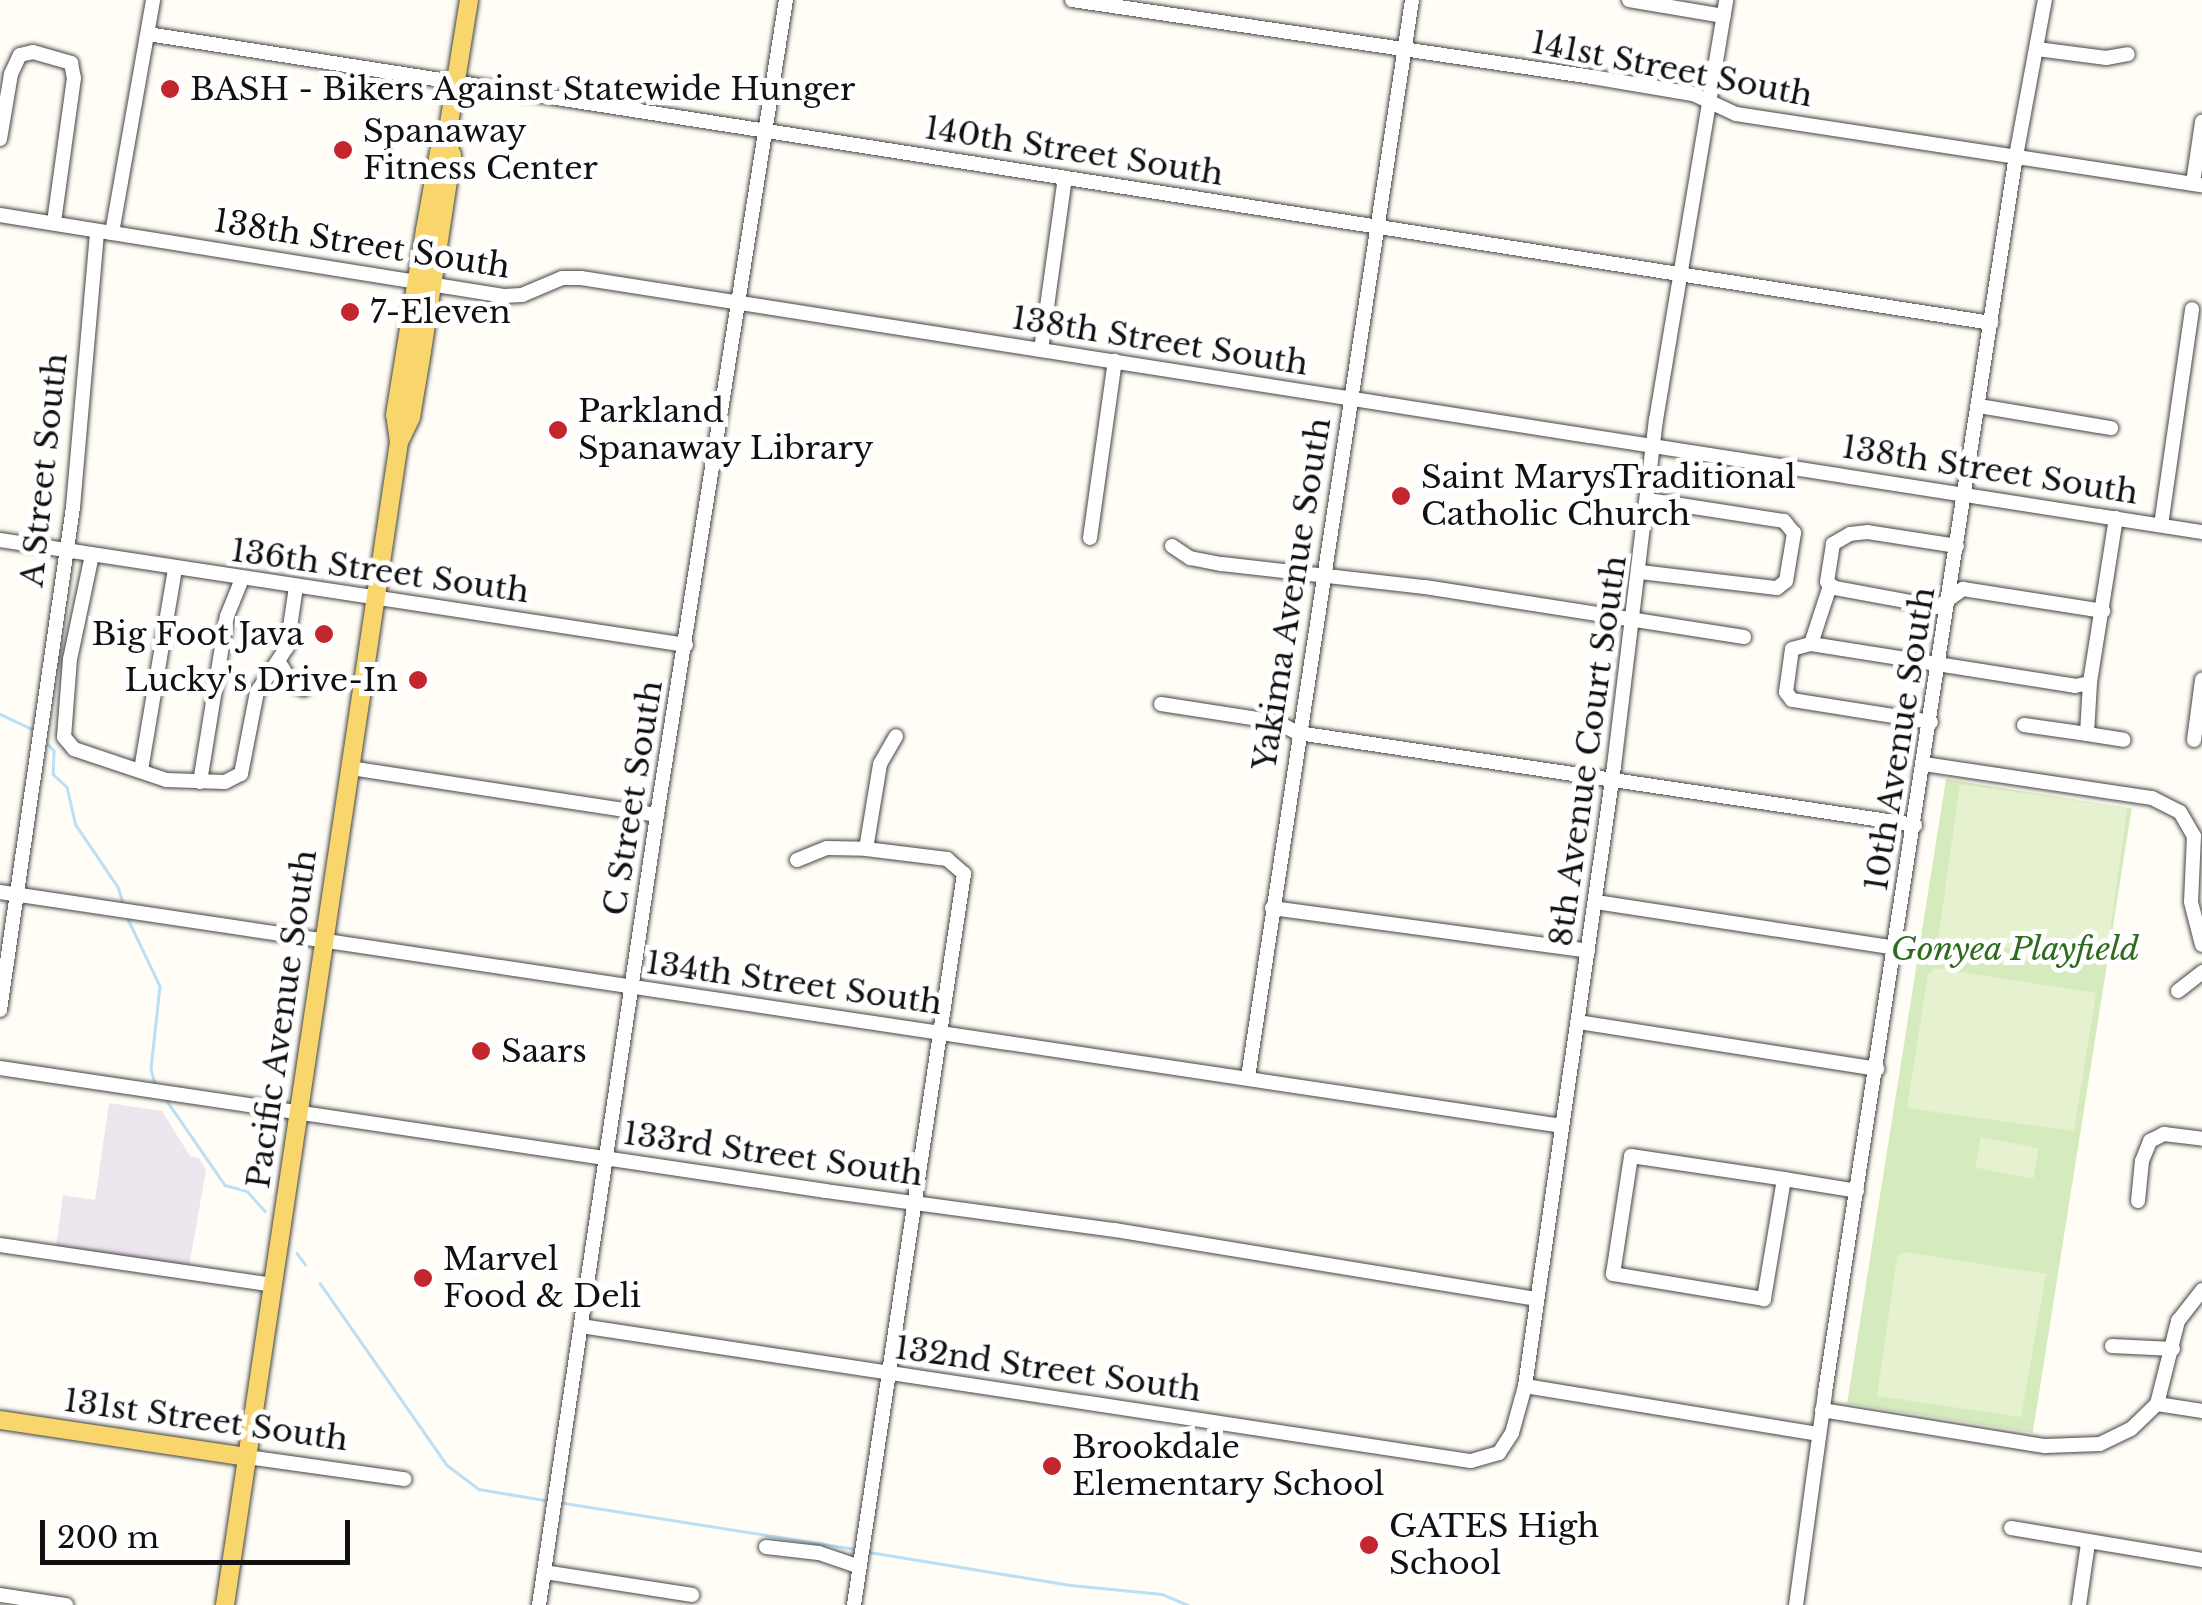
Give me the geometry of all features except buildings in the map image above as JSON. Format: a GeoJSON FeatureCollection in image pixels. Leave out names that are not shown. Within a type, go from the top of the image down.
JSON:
{"type":"FeatureCollection","features":[{"type":"Feature","properties":{"kind":"main road","name":"Pacific Avenue South"},"geometry":{"type":"LineString","coordinates":[[225,1605],[398,442],[410,416],[439,152],[446,142],[470,0]]}},
{"type":"Feature","properties":{"kind":"main road","name":"131st Street South"},"geometry":{"type":"LineString","coordinates":[[0,1420],[247,1457]]}},
{"type":"Feature","properties":{"kind":"street","name":"A Street South"},"geometry":{"type":"LineString","coordinates":[[0,1010],[66,552],[104,232],[153,0]]}},
{"type":"Feature","properties":{"kind":"street","name":"C Street South"},"geometry":{"type":"LineString","coordinates":[[538,1605],[657,815],[786,0]]}},
{"type":"Feature","properties":{"kind":"street","name":"141st Street South"},"geometry":{"type":"LineString","coordinates":[[1072,0],[1676,91],[1736,114],[2198,184]]}},
{"type":"Feature","properties":{"kind":"street","name":"Yakima Avenue South"},"geometry":{"type":"LineString","coordinates":[[1248,1078],[1412,0]]}},
{"type":"Feature","properties":{"kind":"street"},"geometry":{"type":"LineString","coordinates":[[1628,0],[1725,8]]}},
{"type":"Feature","properties":{"kind":"street","name":"10th Avenue South"},"geometry":{"type":"LineString","coordinates":[[1796,1605],[1818,1434],[2016,156],[2044,0]]}},
{"type":"Feature","properties":{"kind":"street","name":"8th Avenue Court South"},"geometry":{"type":"LineString","coordinates":[[1504,1448],[1525,1386],[1596,902],[1650,500],[1656,420],[1725,8]]}},
{"type":"Feature","properties":{"kind":"street","name":"140th Street South"},"geometry":{"type":"LineString","coordinates":[[148,34],[1992,323]]}},
{"type":"Feature","properties":{"kind":"street"},"geometry":{"type":"LineString","coordinates":[[2038,49],[2106,58],[2128,54]]}},
{"type":"Feature","properties":{"kind":"street"},"geometry":{"type":"LineString","coordinates":[[0,139],[16,60],[29,52],[59,56],[73,66],[54,224]]}},
{"type":"Feature","properties":{"kind":"street"},"geometry":{"type":"LineString","coordinates":[[2198,184],[2202,122]]}},
{"type":"Feature","properties":{"kind":"street"},"geometry":{"type":"LineString","coordinates":[[1041,350],[1064,178]]}},
{"type":"Feature","properties":{"kind":"street","name":"138th Street South"},"geometry":{"type":"LineString","coordinates":[[0,215],[512,296],[573,277],[2202,532]]}},
{"type":"Feature","properties":{"kind":"street"},"geometry":{"type":"LineString","coordinates":[[2161,525],[2192,308]]}},
{"type":"Feature","properties":{"kind":"street"},"geometry":{"type":"LineString","coordinates":[[1090,538],[1115,362]]}},
{"type":"Feature","properties":{"kind":"street"},"geometry":{"type":"LineString","coordinates":[[1979,406],[2110,428]]}},
{"type":"Feature","properties":{"kind":"street"},"geometry":{"type":"LineString","coordinates":[[1640,572],[1777,588],[1786,581],[1794,533],[1784,521],[1650,500]]}},
{"type":"Feature","properties":{"kind":"street"},"geometry":{"type":"LineString","coordinates":[[2087,734],[2090,683],[2116,518]]}},
{"type":"Feature","properties":{"kind":"street"},"geometry":{"type":"LineString","coordinates":[[1957,546],[1868,532],[1850,534],[1832,548],[1826,582],[1830,586],[1938,607],[1963,590],[2103,611]]}},
{"type":"Feature","properties":{"kind":"street","name":"136th Street South"},"geometry":{"type":"LineString","coordinates":[[0,540],[686,645]]}},
{"type":"Feature","properties":{"kind":"street"},"geometry":{"type":"LineString","coordinates":[[1172,546],[1190,558],[1744,637]]}},
{"type":"Feature","properties":{"kind":"street"},"geometry":{"type":"LineString","coordinates":[[92,555],[61,727],[69,746],[166,780],[225,782],[241,774],[257,692],[280,662],[286,647],[296,587]]}},
{"type":"Feature","properties":{"kind":"street"},"geometry":{"type":"LineString","coordinates":[[141,770],[175,569]]}},
{"type":"Feature","properties":{"kind":"street"},"geometry":{"type":"LineString","coordinates":[[200,782],[228,616],[242,579]]}},
{"type":"Feature","properties":{"kind":"street"},"geometry":{"type":"LineString","coordinates":[[1830,586],[1806,644],[1790,658],[1786,692],[1792,700],[1931,722]]}},
{"type":"Feature","properties":{"kind":"street"},"geometry":{"type":"LineString","coordinates":[[1806,644],[2075,686],[2090,683]]}},
{"type":"Feature","properties":{"kind":"street"},"geometry":{"type":"LineString","coordinates":[[280,662],[292,684],[304,689]]}},
{"type":"Feature","properties":{"kind":"street"},"geometry":{"type":"LineString","coordinates":[[2194,740],[2202,680]]}},
{"type":"Feature","properties":{"kind":"street"},"geometry":{"type":"LineString","coordinates":[[1161,704],[1277,722],[1298,732],[1914,825]]}},
{"type":"Feature","properties":{"kind":"street"},"geometry":{"type":"LineString","coordinates":[[2024,724],[2124,740]]}},
{"type":"Feature","properties":{"kind":"street"},"geometry":{"type":"LineString","coordinates":[[866,849],[880,764],[896,736]]}},
{"type":"Feature","properties":{"kind":"street"},"geometry":{"type":"LineString","coordinates":[[1924,764],[2152,798],[2182,815],[2194,836],[2191,902],[2202,945]]}},
{"type":"Feature","properties":{"kind":"street"},"geometry":{"type":"LineString","coordinates":[[350,768],[657,815]]}},
{"type":"Feature","properties":{"kind":"street"},"geometry":{"type":"LineString","coordinates":[[798,860],[827,848],[866,849],[957,864],[964,882],[854,1605]]}},
{"type":"Feature","properties":{"kind":"street","name":"134th Street South"},"geometry":{"type":"LineString","coordinates":[[0,892],[1562,1126]]}},
{"type":"Feature","properties":{"kind":"street"},"geometry":{"type":"LineString","coordinates":[[1596,902],[1896,948]]}},
{"type":"Feature","properties":{"kind":"street"},"geometry":{"type":"LineString","coordinates":[[1272,908],[1588,951]]}},
{"type":"Feature","properties":{"kind":"street"},"geometry":{"type":"LineString","coordinates":[[2178,991],[2202,972]]}},
{"type":"Feature","properties":{"kind":"street"},"geometry":{"type":"LineString","coordinates":[[1578,1022],[1877,1069]]}},
{"type":"Feature","properties":{"kind":"street","name":"133rd Street South"},"geometry":{"type":"LineString","coordinates":[[0,1068],[1202,1243],[1536,1299]]}},
{"type":"Feature","properties":{"kind":"street"},"geometry":{"type":"LineString","coordinates":[[2138,1200],[2143,1154],[2150,1141],[2164,1134],[2202,1140]]}},
{"type":"Feature","properties":{"kind":"street"},"geometry":{"type":"LineString","coordinates":[[1784,1179],[1764,1298],[1614,1274],[1631,1156],[1784,1179],[1857,1191]]}},
{"type":"Feature","properties":{"kind":"street"},"geometry":{"type":"LineString","coordinates":[[0,1245],[273,1285]]}},
{"type":"Feature","properties":{"kind":"street"},"geometry":{"type":"LineString","coordinates":[[1822,1410],[2055,1447],[2100,1444],[2131,1429],[2152,1409],[2184,1308],[2202,1290]]}},
{"type":"Feature","properties":{"kind":"street","name":"132nd Street South"},"geometry":{"type":"LineString","coordinates":[[580,1326],[1470,1461],[1494,1456],[1504,1448]]}},
{"type":"Feature","properties":{"kind":"street"},"geometry":{"type":"LineString","coordinates":[[2112,1346],[2173,1350]]}},
{"type":"Feature","properties":{"kind":"street"},"geometry":{"type":"LineString","coordinates":[[1525,1386],[1818,1434]]}},
{"type":"Feature","properties":{"kind":"street"},"geometry":{"type":"LineString","coordinates":[[2152,1409],[2202,1411]]}},
{"type":"Feature","properties":{"kind":"street","name":"131st Street South"},"geometry":{"type":"LineString","coordinates":[[247,1457],[404,1479]]}},
{"type":"Feature","properties":{"kind":"street"},"geometry":{"type":"LineString","coordinates":[[2011,1528],[2202,1560]]}},
{"type":"Feature","properties":{"kind":"street"},"geometry":{"type":"LineString","coordinates":[[2079,1605],[2088,1543]]}},
{"type":"Feature","properties":{"kind":"street"},"geometry":{"type":"LineString","coordinates":[[766,1547],[819,1554],[860,1567]]}},
{"type":"Feature","properties":{"kind":"street"},"geometry":{"type":"LineString","coordinates":[[544,1572],[692,1595]]}},
{"type":"Feature","properties":{"kind":"street"},"geometry":{"type":"LineString","coordinates":[[0,1595],[66,1605]]}},
{"type":"Feature","properties":{"kind":"shaded area"},"geometry":{"type":"Polygon","coordinates":[[[109,1103],[162,1111],[190,1156],[199,1158],[206,1170],[189,1267],[56,1247],[63,1195],[95,1200],[109,1103]]]}},
{"type":"Feature","properties":{"kind":"green space","name":"Gonyea Playfield"},"geometry":{"type":"Polygon","coordinates":[[[1946,779],[2132,808],[2033,1433],[1847,1403],[1946,779]]]}},
{"type":"Feature","properties":{"kind":"green space"},"geometry":{"type":"Polygon","coordinates":[[[1960,784],[2127,808],[2106,961],[1938,937],[1960,784]]]}},
{"type":"Feature","properties":{"kind":"green space"},"geometry":{"type":"Polygon","coordinates":[[[1936,968],[2096,993],[2074,1131],[1907,1108],[1928,974],[1936,968]]]}},
{"type":"Feature","properties":{"kind":"green space"},"geometry":{"type":"Polygon","coordinates":[[[1981,1137],[2039,1148],[2033,1179],[1975,1167],[1981,1137]]]}},
{"type":"Feature","properties":{"kind":"green space"},"geometry":{"type":"Polygon","coordinates":[[[1904,1252],[2046,1274],[2021,1417],[1877,1396],[1897,1257],[1904,1252]]]}},
{"type":"Feature","properties":{"kind":"waterway"},"geometry":{"type":"LineString","coordinates":[[0,714],[34,730]]}},
{"type":"Feature","properties":{"kind":"waterway"},"geometry":{"type":"LineString","coordinates":[[48,744],[54,751],[53,774],[67,787],[76,825],[118,887],[123,902]]}},
{"type":"Feature","properties":{"kind":"waterway"},"geometry":{"type":"LineString","coordinates":[[128,919],[160,986],[151,1069],[155,1084]]}},
{"type":"Feature","properties":{"kind":"waterway"},"geometry":{"type":"LineString","coordinates":[[167,1101],[225,1185],[247,1191],[265,1211]]}},
{"type":"Feature","properties":{"kind":"waterway"},"geometry":{"type":"LineString","coordinates":[[297,1253],[305,1264]]}},
{"type":"Feature","properties":{"kind":"waterway"},"geometry":{"type":"LineString","coordinates":[[320,1283],[447,1465],[479,1489],[550,1501]]}},
{"type":"Feature","properties":{"kind":"waterway"},"geometry":{"type":"LineString","coordinates":[[558,1502],[856,1549]]}},
{"type":"Feature","properties":{"kind":"waterway"},"geometry":{"type":"LineString","coordinates":[[869,1552],[1071,1585],[1162,1594],[1188,1605]]}},
{"type":"Feature","properties":{"kind":"place","name":"BASH - Bikers Against Statewide Hunger"},"geometry":{"type":"Point","coordinates":[170,89]}},
{"type":"Feature","properties":{"kind":"place","name":"Spanaway Fitness Center"},"geometry":{"type":"Point","coordinates":[343,150]}},
{"type":"Feature","properties":{"kind":"place","name":"7-Eleven"},"geometry":{"type":"Point","coordinates":[350,312]}},
{"type":"Feature","properties":{"kind":"place","name":"Parkland Spanaway Library"},"geometry":{"type":"Point","coordinates":[558,430]}},
{"type":"Feature","properties":{"kind":"place","name":"Saint MarysTraditional Catholic Church"},"geometry":{"type":"Point","coordinates":[1401,496]}},
{"type":"Feature","properties":{"kind":"place","name":"Big Foot Java"},"geometry":{"type":"Point","coordinates":[324,634]}},
{"type":"Feature","properties":{"kind":"place","name":"Lucky's Drive-In"},"geometry":{"type":"Point","coordinates":[418,680]}},
{"type":"Feature","properties":{"kind":"place","name":"Saars"},"geometry":{"type":"Point","coordinates":[481,1051]}},
{"type":"Feature","properties":{"kind":"place","name":"Marvel Food & Deli"},"geometry":{"type":"Point","coordinates":[423,1278]}},
{"type":"Feature","properties":{"kind":"place","name":"Brookdale Elementary School"},"geometry":{"type":"Point","coordinates":[1052,1466]}},
{"type":"Feature","properties":{"kind":"place","name":"GATES High School"},"geometry":{"type":"Point","coordinates":[1369,1545]}}]}
